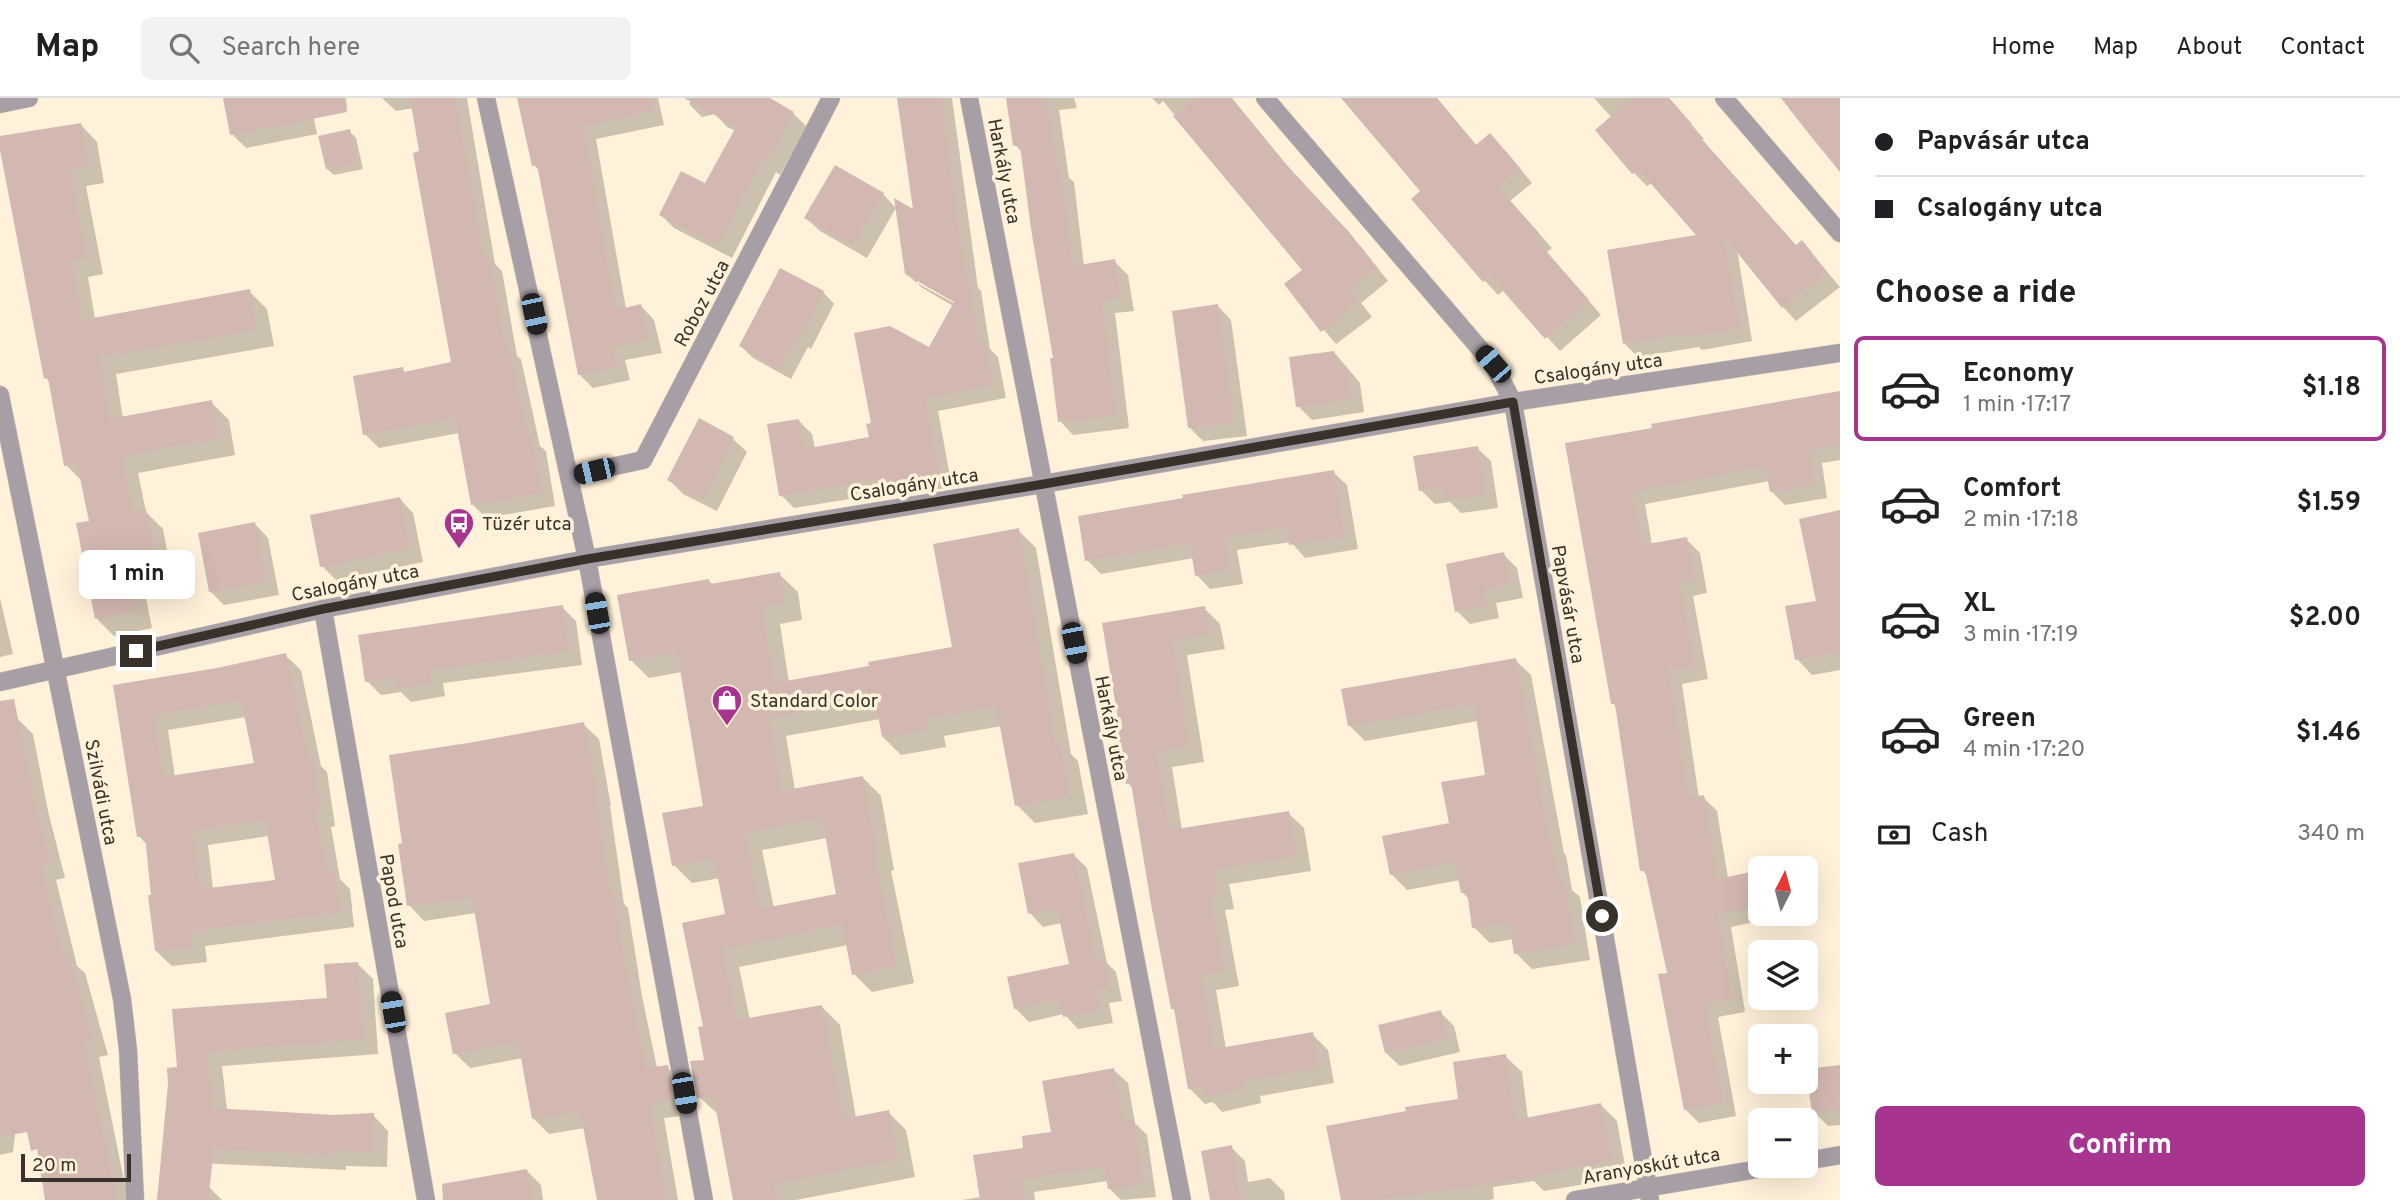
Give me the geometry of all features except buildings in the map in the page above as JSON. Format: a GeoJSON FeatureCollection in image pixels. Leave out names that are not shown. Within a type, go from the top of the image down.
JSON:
{"type":"FeatureCollection","features":[{"type":"Feature","properties":{"kind":"street"},"geometry":{"type":"LineString","coordinates":[[0,104],[29,98]]}},
{"type":"Feature","properties":{"kind":"street"},"geometry":{"type":"LineString","coordinates":[[486,98],[587,559],[704,1200]]}},
{"type":"Feature","properties":{"kind":"street","name":"Roboz utca"},"geometry":{"type":"LineString","coordinates":[[570,476],[643,460],[831,98]]}},
{"type":"Feature","properties":{"kind":"street","name":"Harkály utca"},"geometry":{"type":"LineString","coordinates":[[969,98],[1182,1200]]}},
{"type":"Feature","properties":{"kind":"street","name":"Papvásár utca"},"geometry":{"type":"LineString","coordinates":[[1265,98],[1493,364],[1513,402],[1649,1193]]}},
{"type":"Feature","properties":{"kind":"street"},"geometry":{"type":"LineString","coordinates":[[1724,98],[1840,233]]}},
{"type":"Feature","properties":{"kind":"street","name":"Csalogány utca"},"geometry":{"type":"LineString","coordinates":[[0,682],[323,609],[587,559],[1044,484],[1513,402],[1840,354]]}},
{"type":"Feature","properties":{"kind":"street","name":"Szilvádi utca"},"geometry":{"type":"LineString","coordinates":[[0,395],[122,999],[135,1200]]}},
{"type":"Feature","properties":{"kind":"street","name":"Papod utca"},"geometry":{"type":"LineString","coordinates":[[323,609],[426,1200]]}},
{"type":"Feature","properties":{"kind":"street"},"geometry":{"type":"LineString","coordinates":[[1818,1158],[1840,1155]]}},
{"type":"Feature","properties":{"kind":"street","name":"Aranyoskút utca"},"geometry":{"type":"LineString","coordinates":[[1575,1200],[1649,1193],[1748,1172]]}},
{"type":"Feature","properties":{"kind":"place","name":"Tüzér utca"},"geometry":{"type":"Point","coordinates":[459,550]}},
{"type":"Feature","properties":{"kind":"place","name":"Standard Color"},"geometry":{"type":"Point","coordinates":[727,727]}},
{"type":"Feature","properties":{"kind":"route"},"geometry":{"type":"LineString","coordinates":[[136,651],[323,609],[587,559],[1044,484],[1513,402],[1602,916]]}}]}
